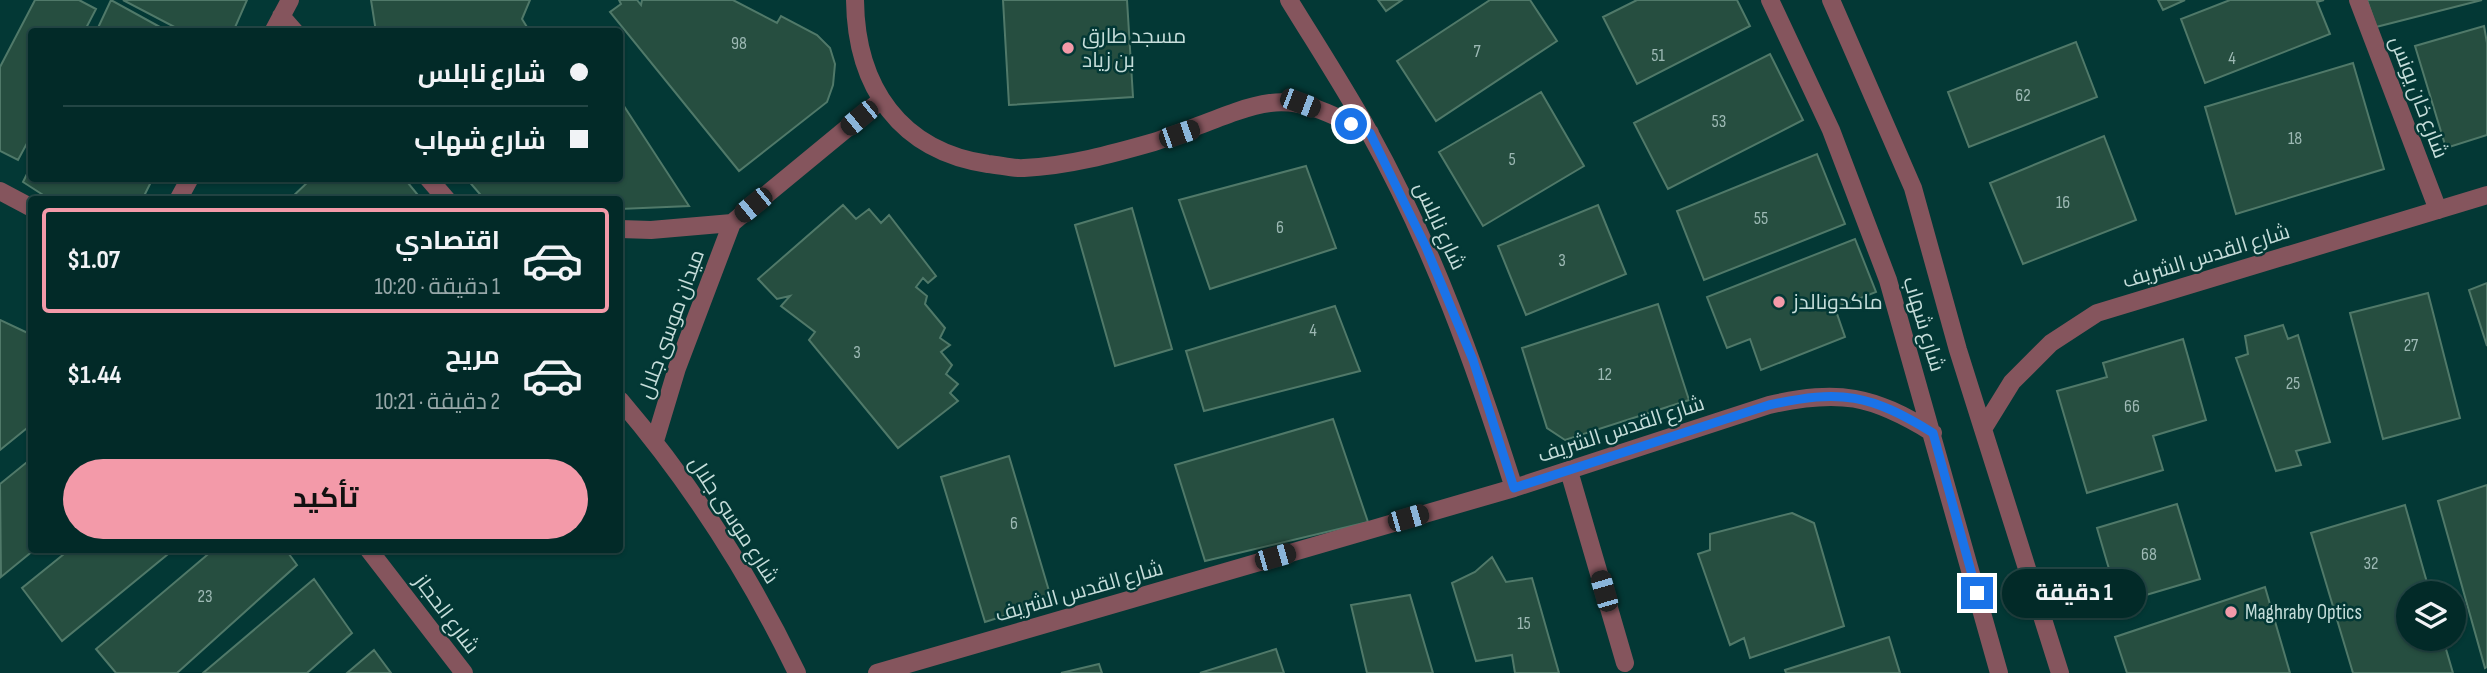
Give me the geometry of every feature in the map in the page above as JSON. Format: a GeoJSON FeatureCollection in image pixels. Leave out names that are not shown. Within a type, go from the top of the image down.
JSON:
{"type":"FeatureCollection","features":[{"type":"Feature","properties":{"kind":"street"},"geometry":{"type":"LineString","coordinates":[[277,24],[290,0]]}},
{"type":"Feature","properties":{"kind":"street"},"geometry":{"type":"LineString","coordinates":[[855,0],[863,59],[880,101],[905,130],[937,151],[974,162],[1022,168],[1075,162],[1156,141],[1269,103],[1300,103],[1370,133]]}},
{"type":"Feature","properties":{"kind":"street","name":"شارع نابلس"},"geometry":{"type":"LineString","coordinates":[[1289,0],[1370,133],[1425,245],[1473,360],[1514,488]]}},
{"type":"Feature","properties":{"kind":"street","name":"شارع شهاب"},"geometry":{"type":"LineString","coordinates":[[1770,0],[1831,131],[1888,280],[1999,673]]}},
{"type":"Feature","properties":{"kind":"street","name":"شارع شهاب"},"geometry":{"type":"LineString","coordinates":[[1831,0],[1913,188],[1983,429],[2060,673]]}},
{"type":"Feature","properties":{"kind":"street","name":"شارع خان يونس"},"geometry":{"type":"LineString","coordinates":[[2358,0],[2438,210]]}},
{"type":"Feature","properties":{"kind":"street","name":"ميدان موسى جلال"},"geometry":{"type":"LineString","coordinates":[[655,441],[677,368],[732,223],[880,101]]}},
{"type":"Feature","properties":{"kind":"street"},"geometry":{"type":"LineString","coordinates":[[431,182],[444,196]]}},
{"type":"Feature","properties":{"kind":"street"},"geometry":{"type":"LineString","coordinates":[[0,191],[28,206]]}},
{"type":"Feature","properties":{"kind":"street","name":"شارع القدس الشريف"},"geometry":{"type":"LineString","coordinates":[[1983,429],[2012,382],[2051,342],[2096,313],[2487,195]]}},
{"type":"Feature","properties":{"kind":"street","name":"ميدان موسى جلال"},"geometry":{"type":"LineString","coordinates":[[623,229],[651,230],[732,223]]}},
{"type":"Feature","properties":{"kind":"street","name":"شارع القدس الشريف"},"geometry":{"type":"LineString","coordinates":[[877,673],[1514,488],[1769,405],[1811,396],[1854,397],[1896,410],[1933,433]]}},
{"type":"Feature","properties":{"kind":"street","name":"شارع موسى جلال"},"geometry":{"type":"LineString","coordinates":[[623,404],[655,441],[723,539],[773,624],[797,673]]}},
{"type":"Feature","properties":{"kind":"street"},"geometry":{"type":"LineString","coordinates":[[1569,471],[1625,663]]}},
{"type":"Feature","properties":{"kind":"street","name":"شارع الحجاز"},"geometry":{"type":"LineString","coordinates":[[371,553],[464,673]]}},
{"type":"Feature","properties":{"kind":"building"},"geometry":{"type":"Polygon","coordinates":[[[35,0],[79,0],[96,9],[86,28],[28,28],[28,141],[18,160],[0,151],[0,67],[35,0]]]}},
{"type":"Feature","properties":{"kind":"building"},"geometry":{"type":"Polygon","coordinates":[[[111,0],[162,28],[98,28],[111,0]]]}},
{"type":"Feature","properties":{"kind":"building"},"geometry":{"type":"Polygon","coordinates":[[[123,0],[247,0],[235,28],[176,28],[123,0]]]}},
{"type":"Feature","properties":{"kind":"building"},"geometry":{"type":"Polygon","coordinates":[[[371,0],[530,0],[522,19],[528,28],[375,28],[371,0]]]}},
{"type":"Feature","properties":{"kind":"building"},"geometry":{"type":"Polygon","coordinates":[[[619,0],[637,0],[641,5],[642,0],[733,0],[777,23],[781,16],[817,35],[830,48],[835,64],[833,85],[827,102],[739,171],[610,12],[621,4],[619,0]]]}},
{"type":"Feature","properties":{"kind":"building","name":"مسجد طارق بن زياد"},"geometry":{"type":"Polygon","coordinates":[[[1003,0],[1127,0],[1133,97],[1009,105],[1003,0]]]}},
{"type":"Feature","properties":{"kind":"building"},"geometry":{"type":"Polygon","coordinates":[[[1378,0],[1402,0],[1386,11],[1378,0]]]}},
{"type":"Feature","properties":{"kind":"building"},"geometry":{"type":"Polygon","coordinates":[[[1490,0],[1530,0],[1557,41],[1436,121],[1397,61],[1490,0]]]}},
{"type":"Feature","properties":{"kind":"building"},"geometry":{"type":"Polygon","coordinates":[[[1637,0],[1737,0],[1750,26],[1637,84],[1603,17],[1637,0]]]}},
{"type":"Feature","properties":{"kind":"building"},"geometry":{"type":"Polygon","coordinates":[[[2158,0],[2185,0],[2163,10],[2158,0]]]}},
{"type":"Feature","properties":{"kind":"building"},"geometry":{"type":"Polygon","coordinates":[[[2230,0],[2324,0],[2317,2],[2330,34],[2205,83],[2181,19],[2230,0]]]}},
{"type":"Feature","properties":{"kind":"building"},"geometry":{"type":"Polygon","coordinates":[[[2367,0],[2482,0],[2376,27],[2367,0]]]}},
{"type":"Feature","properties":{"kind":"building"},"geometry":{"type":"Polygon","coordinates":[[[2484,26],[2487,43],[2487,135],[2446,148],[2415,46],[2484,26]]]}},
{"type":"Feature","properties":{"kind":"building"},"geometry":{"type":"Polygon","coordinates":[[[2076,42],[2097,97],[1969,147],[1948,92],[2076,42]]]}},
{"type":"Feature","properties":{"kind":"building"},"geometry":{"type":"Polygon","coordinates":[[[1770,54],[1803,120],[1668,189],[1634,123],[1770,54]]]}},
{"type":"Feature","properties":{"kind":"building"},"geometry":{"type":"Polygon","coordinates":[[[2353,63],[2384,169],[2236,214],[2205,107],[2353,63]]]}},
{"type":"Feature","properties":{"kind":"building"},"geometry":{"type":"Polygon","coordinates":[[[1541,92],[1584,166],[1483,226],[1439,152],[1541,92]]]}},
{"type":"Feature","properties":{"kind":"building"},"geometry":{"type":"Polygon","coordinates":[[[623,105],[689,206],[623,209],[623,196],[482,196],[469,182],[623,182],[623,105]]]}},
{"type":"Feature","properties":{"kind":"building"},"geometry":{"type":"Polygon","coordinates":[[[2104,136],[2136,220],[2023,264],[1990,183],[2104,136]]]}},
{"type":"Feature","properties":{"kind":"building"},"geometry":{"type":"Polygon","coordinates":[[[1817,154],[1845,224],[1704,280],[1677,211],[1817,154]]]}},
{"type":"Feature","properties":{"kind":"building"},"geometry":{"type":"Polygon","coordinates":[[[1306,166],[1336,248],[1210,289],[1179,200],[1306,166]]]}},
{"type":"Feature","properties":{"kind":"building"},"geometry":{"type":"Polygon","coordinates":[[[28,172],[28,182],[151,182],[144,196],[45,196],[23,182],[28,172]]]}},
{"type":"Feature","properties":{"kind":"building"},"geometry":{"type":"Polygon","coordinates":[[[308,182],[407,182],[419,196],[293,196],[308,182]]]}},
{"type":"Feature","properties":{"kind":"building"},"geometry":{"type":"Polygon","coordinates":[[[843,205],[856,219],[869,209],[881,223],[889,215],[936,276],[928,283],[923,278],[916,287],[927,296],[925,304],[945,328],[940,338],[950,345],[941,352],[952,365],[946,374],[958,384],[950,393],[958,401],[898,448],[809,340],[815,332],[781,306],[790,296],[777,299],[758,279],[843,205]]]}},
{"type":"Feature","properties":{"kind":"building"},"geometry":{"type":"Polygon","coordinates":[[[1598,205],[1626,274],[1526,315],[1498,246],[1598,205]]]}},
{"type":"Feature","properties":{"kind":"building"},"geometry":{"type":"Polygon","coordinates":[[[1132,208],[1172,349],[1115,366],[1075,225],[1132,208]]]}},
{"type":"Feature","properties":{"kind":"building","name":"ماكدونالدز"},"geometry":{"type":"Polygon","coordinates":[[[1855,239],[1876,292],[1835,308],[1845,337],[1761,370],[1750,339],[1727,348],[1707,297],[1855,239]]]}},
{"type":"Feature","properties":{"kind":"building"},"geometry":{"type":"Polygon","coordinates":[[[2487,283],[2487,346],[2469,290],[2487,283]]]}},
{"type":"Feature","properties":{"kind":"building"},"geometry":{"type":"Polygon","coordinates":[[[2428,293],[2460,418],[2383,439],[2350,313],[2428,293]]]}},
{"type":"Feature","properties":{"kind":"building"},"geometry":{"type":"Polygon","coordinates":[[[1658,304],[1689,400],[1565,440],[1547,428],[1522,348],[1658,304]]]}},
{"type":"Feature","properties":{"kind":"building"},"geometry":{"type":"Polygon","coordinates":[[[1335,306],[1360,371],[1204,411],[1186,351],[1335,306]]]}},
{"type":"Feature","properties":{"kind":"building"},"geometry":{"type":"Polygon","coordinates":[[[0,320],[28,333],[28,427],[0,450],[0,320]]]}},
{"type":"Feature","properties":{"kind":"building"},"geometry":{"type":"Polygon","coordinates":[[[2283,325],[2288,339],[2298,335],[2330,442],[2296,451],[2301,465],[2276,471],[2236,358],[2248,354],[2245,336],[2283,325]]]}},
{"type":"Feature","properties":{"kind":"building"},"geometry":{"type":"Polygon","coordinates":[[[2183,339],[2206,420],[2153,436],[2163,470],[2087,493],[2057,391],[2107,377],[2103,363],[2183,339]]]}},
{"type":"Feature","properties":{"kind":"building"},"geometry":{"type":"Polygon","coordinates":[[[1333,419],[1368,522],[1205,561],[1175,465],[1333,419]]]}},
{"type":"Feature","properties":{"kind":"building"},"geometry":{"type":"Polygon","coordinates":[[[1009,456],[1052,601],[985,622],[941,477],[1009,456]]]}},
{"type":"Feature","properties":{"kind":"building"},"geometry":{"type":"Polygon","coordinates":[[[28,461],[28,553],[30,553],[1,577],[0,484],[28,461]]]}},
{"type":"Feature","properties":{"kind":"building"},"geometry":{"type":"Polygon","coordinates":[[[2487,485],[2485,668],[2466,600],[2466,581],[2461,581],[2438,501],[2487,485]]]}},
{"type":"Feature","properties":{"kind":"building"},"geometry":{"type":"Polygon","coordinates":[[[2177,504],[2200,579],[2119,603],[2097,528],[2177,504]]]}},
{"type":"Feature","properties":{"kind":"building"},"geometry":{"type":"Polygon","coordinates":[[[2405,505],[2427,581],[2396,581],[2396,651],[2447,651],[2453,673],[2353,673],[2311,533],[2405,505]]]}},
{"type":"Feature","properties":{"kind":"building"},"geometry":{"type":"Polygon","coordinates":[[[1792,513],[1814,523],[1844,626],[1750,658],[1744,638],[1730,645],[1698,554],[1710,550],[1710,534],[1792,513]]]}},
{"type":"Feature","properties":{"kind":"building"},"geometry":{"type":"Polygon","coordinates":[[[65,553],[169,553],[62,641],[22,588],[65,553]]]}},
{"type":"Feature","properties":{"kind":"building"},"geometry":{"type":"Polygon","coordinates":[[[209,553],[288,553],[297,565],[177,673],[116,673],[96,649],[209,553]]]}},
{"type":"Feature","properties":{"kind":"building"},"geometry":{"type":"Polygon","coordinates":[[[1492,557],[1506,582],[1532,578],[1559,673],[1515,673],[1512,655],[1476,661],[1452,583],[1475,572],[1492,557]]]}},
{"type":"Feature","properties":{"kind":"building"},"geometry":{"type":"Polygon","coordinates":[[[314,579],[352,633],[307,673],[203,673],[314,579]]]}},
{"type":"Feature","properties":{"kind":"building","name":"Maghraby Optics"},"geometry":{"type":"Polygon","coordinates":[[[2265,587],[2290,673],[2127,673],[2115,637],[2265,587]]]}},
{"type":"Feature","properties":{"kind":"building"},"geometry":{"type":"Polygon","coordinates":[[[1410,595],[1433,673],[1367,673],[1351,605],[1410,595]]]}},
{"type":"Feature","properties":{"kind":"building"},"geometry":{"type":"Polygon","coordinates":[[[1889,637],[1900,673],[1786,673],[1785,670],[1889,637]]]}},
{"type":"Feature","properties":{"kind":"building"},"geometry":{"type":"Polygon","coordinates":[[[1276,649],[1284,673],[1200,673],[1276,649]]]}},
{"type":"Feature","properties":{"kind":"building"},"geometry":{"type":"Polygon","coordinates":[[[374,650],[391,673],[347,673],[374,650]]]}},
{"type":"Feature","properties":{"kind":"building"},"geometry":{"type":"Polygon","coordinates":[[[1099,664],[1102,673],[1061,673],[1099,664]]]}},
{"type":"Feature","properties":{"kind":"place","name":"مسجد طارق بن زياد"},"geometry":{"type":"Point","coordinates":[1068,48]}},
{"type":"Feature","properties":{"kind":"place","name":"ماكدونالدز"},"geometry":{"type":"Point","coordinates":[1779,302]}},
{"type":"Feature","properties":{"kind":"place","name":"Maghraby Optics"},"geometry":{"type":"Point","coordinates":[2231,612]}},
{"type":"Feature","properties":{"kind":"route"},"geometry":{"type":"LineString","coordinates":[[1351,124],[1370,133],[1425,245],[1473,360],[1514,488],[1769,405],[1811,396],[1854,397],[1896,410],[1933,433],[1977,593]]}}]}
